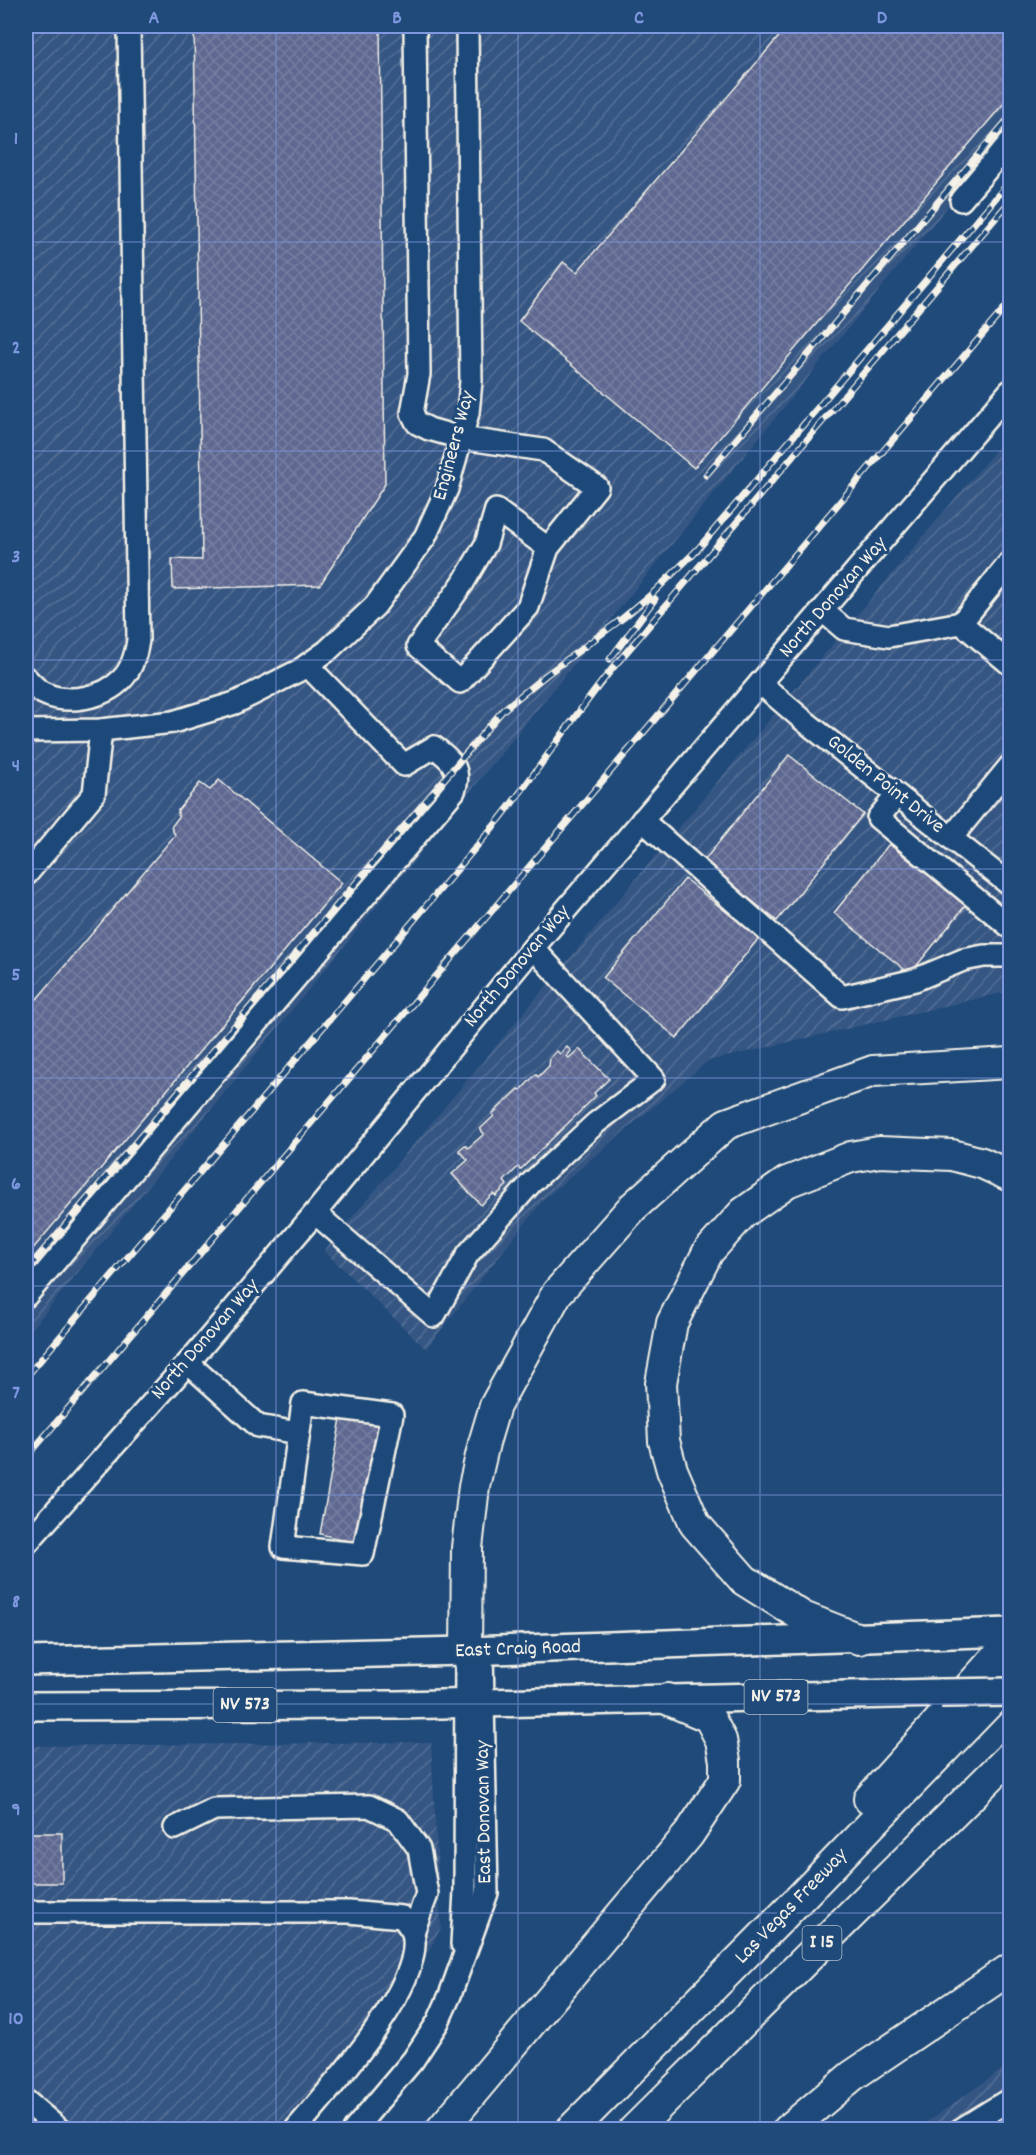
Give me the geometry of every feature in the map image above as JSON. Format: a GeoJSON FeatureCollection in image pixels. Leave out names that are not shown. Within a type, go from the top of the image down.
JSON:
{"type":"FeatureCollection","features":[{"type":"Feature","properties":{"kind":"highway"},"geometry":{"type":"LineString","coordinates":[[474,1651],[467,1548],[474,1486],[495,1406],[557,1293],[633,1207],[726,1124],[873,1071],[1011,1063]]}},
{"type":"Feature","properties":{"kind":"highway"},"geometry":{"type":"LineString","coordinates":[[859,1639],[803,1617],[744,1580],[695,1524],[672,1470],[664,1441],[661,1383],[672,1323],[708,1252],[743,1213],[786,1182],[851,1157],[879,1152],[952,1155],[982,1163],[1011,1176]]}},
{"type":"Feature","properties":{"kind":"highway"},"geometry":{"type":"LineString","coordinates":[[778,1921],[814,1861],[1011,1642]]}},
{"type":"Feature","properties":{"kind":"highway","name":"Las Vegas Freeway"},"geometry":{"type":"LineString","coordinates":[[571,2130],[1011,1681]]}},
{"type":"Feature","properties":{"kind":"highway"},"geometry":{"type":"LineString","coordinates":[[441,2130],[689,1834],[725,1780],[722,1740],[709,1717],[667,1699]]}},
{"type":"Feature","properties":{"kind":"highway","name":"I 15"},"geometry":{"type":"LineString","coordinates":[[634,2130],[1011,1757]]}},
{"type":"Feature","properties":{"kind":"highway"},"geometry":{"type":"LineString","coordinates":[[788,2130],[852,2076],[1011,1969]]}},
{"type":"Feature","properties":{"kind":"main road","name":"East Craig Road"},"geometry":{"type":"LineString","coordinates":[[26,1661],[474,1651],[1011,1632]]}},
{"type":"Feature","properties":{"kind":"main road","name":"NV 573"},"geometry":{"type":"LineString","coordinates":[[26,1706],[474,1703],[1011,1692]]}},
{"type":"Feature","properties":{"kind":"street"},"geometry":{"type":"LineString","coordinates":[[28,685],[58,699],[77,700],[107,690],[123,679],[135,658],[138,640],[129,26]]}},
{"type":"Feature","properties":{"kind":"street"},"geometry":{"type":"LineString","coordinates":[[415,26],[419,374],[412,413],[417,423],[429,429],[461,438],[543,450],[597,487],[548,548],[528,607],[460,681],[418,646],[463,583],[486,544],[496,510],[548,548]]}},
{"type":"Feature","properties":{"kind":"street","name":"Engineers Way"},"geometry":{"type":"LineString","coordinates":[[26,731],[101,730],[172,722],[236,703],[307,665],[327,651],[375,606],[425,537],[447,489],[468,414],[471,381],[467,26]]}},
{"type":"Feature","properties":{"kind":"street"},"geometry":{"type":"LineString","coordinates":[[961,200],[1011,142]]}},
{"type":"Feature","properties":{"kind":"street","name":"North Donovan Way"},"geometry":{"type":"LineString","coordinates":[[26,1544],[188,1363],[315,1214],[533,948],[1011,391]]}},
{"type":"Feature","properties":{"kind":"street"},"geometry":{"type":"LineString","coordinates":[[823,610],[843,629],[889,636],[961,622],[1011,562]]}},
{"type":"Feature","properties":{"kind":"street"},"geometry":{"type":"LineString","coordinates":[[961,622],[1011,664]]}},
{"type":"Feature","properties":{"kind":"street"},"geometry":{"type":"LineString","coordinates":[[26,1296],[454,791],[458,780],[451,759],[434,747],[404,765],[307,665]]}},
{"type":"Feature","properties":{"kind":"street","name":"Golden Point Drive"},"geometry":{"type":"LineString","coordinates":[[760,683],[1011,885]]}},
{"type":"Feature","properties":{"kind":"street"},"geometry":{"type":"LineString","coordinates":[[77,700],[77,730]]}},
{"type":"Feature","properties":{"kind":"street"},"geometry":{"type":"LineString","coordinates":[[26,875],[94,794],[101,730]]}},
{"type":"Feature","properties":{"kind":"street"},"geometry":{"type":"LineString","coordinates":[[951,838],[1011,766]]}},
{"type":"Feature","properties":{"kind":"street"},"geometry":{"type":"LineString","coordinates":[[897,795],[878,818],[1011,927]]}},
{"type":"Feature","properties":{"kind":"street"},"geometry":{"type":"LineString","coordinates":[[642,820],[842,997],[915,980],[963,960],[984,956],[1011,956]]}},
{"type":"Feature","properties":{"kind":"street"},"geometry":{"type":"LineString","coordinates":[[315,1214],[434,1316],[468,1254],[531,1183],[596,1123],[654,1079],[533,948]]}},
{"type":"Feature","properties":{"kind":"street"},"geometry":{"type":"LineString","coordinates":[[188,1363],[258,1426],[298,1433]]}},
{"type":"Feature","properties":{"kind":"street"},"geometry":{"type":"LineString","coordinates":[[303,1403],[392,1415],[363,1554],[282,1547],[298,1433],[303,1403]]}},
{"type":"Feature","properties":{"kind":"street","name":"East Donovan Way"},"geometry":{"type":"LineString","coordinates":[[354,2130],[424,2044],[446,2006],[460,1968],[474,1703],[474,1651]]}},
{"type":"Feature","properties":{"kind":"street"},"geometry":{"type":"LineString","coordinates":[[175,1828],[214,1809],[369,1806],[398,1820],[419,1849],[427,1894],[413,1932],[413,1957],[400,1992],[344,2070],[295,2130]]}},
{"type":"Feature","properties":{"kind":"street"},"geometry":{"type":"LineString","coordinates":[[26,1912],[348,1912],[402,1917],[413,1932]]}},
{"type":"Feature","properties":{"kind":"street"},"geometry":{"type":"LineString","coordinates":[[960,2130],[1011,2099]]}},
{"type":"Feature","properties":{"kind":"street"},"geometry":{"type":"LineString","coordinates":[[26,2101],[60,2130]]}},
{"type":"Feature","properties":{"kind":"shaded area"},"geometry":{"type":"Polygon","coordinates":[[[26,26],[1010,26],[1010,130],[26,1336],[26,26]]]}},
{"type":"Feature","properties":{"kind":"shaded area"},"geometry":{"type":"Polygon","coordinates":[[[1010,433],[1010,991],[708,1061],[545,1198],[426,1349],[324,1251],[1010,433]]]}},
{"type":"Feature","properties":{"kind":"shaded area"},"geometry":{"type":"Polygon","coordinates":[[[431,1742],[441,1928],[378,2043],[308,2129],[26,2129],[26,1746],[431,1742]]]}},
{"type":"Feature","properties":{"kind":"shaded area"},"geometry":{"type":"Polygon","coordinates":[[[1010,2064],[1010,2129],[917,2129],[1010,2064]]]}},
{"type":"Feature","properties":{"kind":"building"},"geometry":{"type":"Polygon","coordinates":[[[194,26],[380,26],[385,484],[320,585],[173,589],[172,559],[202,560],[194,26]]]}},
{"type":"Feature","properties":{"kind":"building"},"geometry":{"type":"Polygon","coordinates":[[[788,26],[1010,26],[1010,96],[694,468],[519,321],[563,262],[577,272],[788,26]]]}},
{"type":"Feature","properties":{"kind":"building"},"geometry":{"type":"Polygon","coordinates":[[[789,755],[863,814],[777,921],[703,862],[789,755]]]}},
{"type":"Feature","properties":{"kind":"building"},"geometry":{"type":"Polygon","coordinates":[[[219,780],[342,883],[26,1257],[26,1012],[175,835],[171,827],[178,818],[178,810],[200,783],[210,790],[219,780]]]}},
{"type":"Feature","properties":{"kind":"building"},"geometry":{"type":"Polygon","coordinates":[[[889,844],[966,905],[910,974],[834,913],[889,844]]]}},
{"type":"Feature","properties":{"kind":"building"},"geometry":{"type":"Polygon","coordinates":[[[685,879],[759,938],[677,1038],[603,978],[685,879]]]}},
{"type":"Feature","properties":{"kind":"building"},"geometry":{"type":"Polygon","coordinates":[[[567,1047],[571,1051],[567,1056],[569,1058],[579,1049],[609,1079],[594,1093],[596,1096],[520,1170],[518,1167],[504,1181],[507,1185],[496,1196],[493,1194],[481,1205],[452,1174],[468,1160],[459,1150],[465,1145],[468,1148],[484,1134],[480,1129],[494,1116],[492,1114],[536,1074],[538,1077],[549,1066],[550,1058],[557,1051],[560,1054],[567,1047]]]}},
{"type":"Feature","properties":{"kind":"building"},"geometry":{"type":"Polygon","coordinates":[[[341,1418],[375,1423],[381,1432],[362,1535],[352,1542],[320,1534],[341,1418]]]}},
{"type":"Feature","properties":{"kind":"building"},"geometry":{"type":"Polygon","coordinates":[[[26,1833],[62,1833],[62,1883],[26,1883],[26,1833]]]}},
{"type":"Feature","properties":{"kind":"railway"},"geometry":{"type":"LineString","coordinates":[[706,475],[1010,117]]}},
{"type":"Feature","properties":{"kind":"railway"},"geometry":{"type":"LineString","coordinates":[[692,556],[1010,181]]}},
{"type":"Feature","properties":{"kind":"railway"},"geometry":{"type":"LineString","coordinates":[[26,1377],[499,820],[612,669],[1010,201]]}},
{"type":"Feature","properties":{"kind":"railway"},"geometry":{"type":"LineString","coordinates":[[26,1458],[1010,302]]}},
{"type":"Feature","properties":{"kind":"railway"},"geometry":{"type":"LineString","coordinates":[[26,1271],[503,710],[623,618],[653,593],[697,550]]}},
{"type":"Feature","properties":{"kind":"railway"},"geometry":{"type":"LineString","coordinates":[[610,659],[655,599]]}}]}
